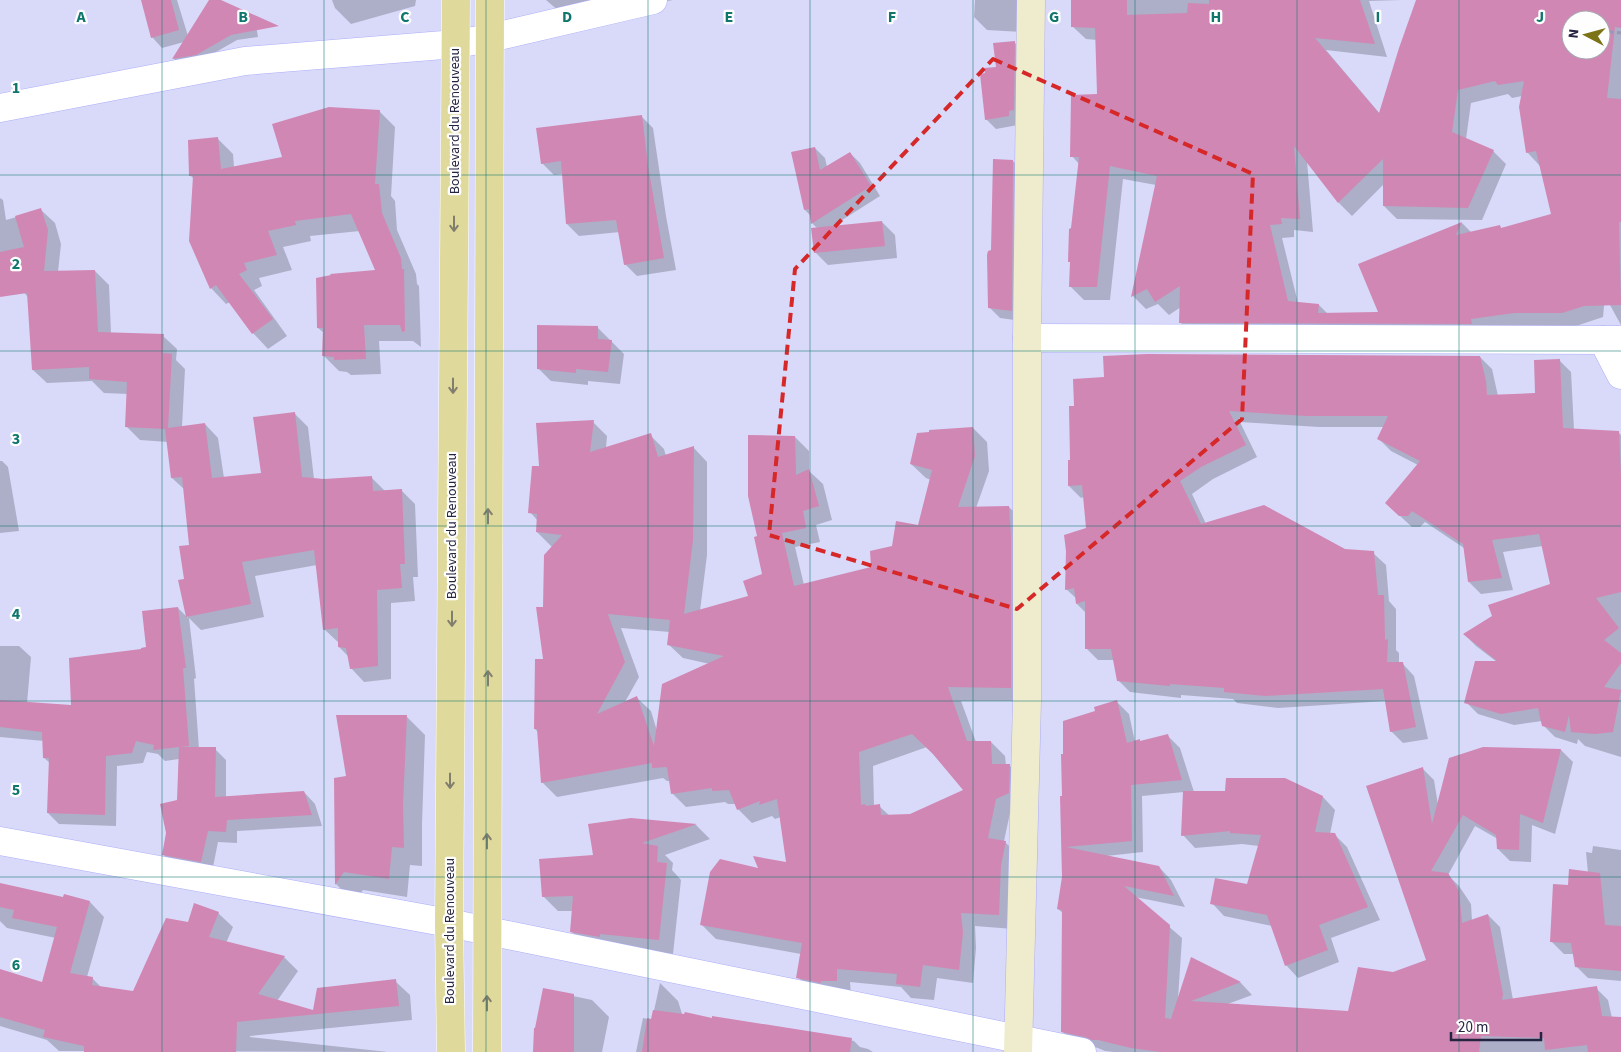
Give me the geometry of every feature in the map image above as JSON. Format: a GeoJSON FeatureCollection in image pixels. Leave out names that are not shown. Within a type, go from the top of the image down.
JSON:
{"type":"FeatureCollection","features":[{"type":"Feature","properties":{"kind":"main road","name":"Boulevard du Renouveau"},"geometry":{"type":"LineString","coordinates":[[451,1052],[449,923],[456,0]]}},
{"type":"Feature","properties":{"kind":"main road"},"geometry":{"type":"LineString","coordinates":[[487,1052],[490,0]]}},
{"type":"Feature","properties":{"kind":"main road"},"geometry":{"type":"LineString","coordinates":[[1017,1045],[1027,700],[1027,338],[1031,0]]}},
{"type":"Feature","properties":{"kind":"street"},"geometry":{"type":"LineString","coordinates":[[0,108],[245,61],[456,44],[490,38],[653,0]]}},
{"type":"Feature","properties":{"kind":"street"},"geometry":{"type":"LineString","coordinates":[[1027,338],[1612,340],[1621,375]]}},
{"type":"Feature","properties":{"kind":"street"},"geometry":{"type":"LineString","coordinates":[[0,841],[487,930],[1017,1045],[1082,1052]]}},
{"type":"Feature","properties":{"kind":"highlighted area"},"geometry":{"type":"Polygon","coordinates":[[[993,59],[1253,174],[1242,419],[1017,609],[769,535],[795,269],[993,59]]]}},
{"type":"Feature","properties":{"kind":"building"},"geometry":{"type":"Polygon","coordinates":[[[141,0],[171,0],[179,30],[151,38],[141,0]]]}},
{"type":"Feature","properties":{"kind":"building"},"geometry":{"type":"Polygon","coordinates":[[[209,0],[221,0],[279,26],[231,35],[196,55],[172,59],[209,0]]]}},
{"type":"Feature","properties":{"kind":"building"},"geometry":{"type":"Polygon","coordinates":[[[1071,0],[1127,0],[1127,15],[1187,13],[1188,3],[1209,4],[1209,0],[1360,0],[1375,44],[1315,38],[1379,113],[1416,0],[1621,0],[1621,28],[1615,27],[1607,98],[1621,99],[1621,222],[1619,222],[1621,305],[1584,306],[1562,313],[1514,313],[1471,319],[1472,324],[1179,323],[1180,286],[1155,302],[1147,289],[1131,297],[1157,176],[1110,166],[1097,287],[1069,287],[1069,229],[1071,228],[1079,157],[1070,157],[1071,95],[1097,94],[1095,28],[1071,27],[1071,0]],[[1495,81],[1458,90],[1452,132],[1494,150],[1468,208],[1383,206],[1383,159],[1338,203],[1294,146],[1300,219],[1281,218],[1282,224],[1270,225],[1288,301],[1319,304],[1318,313],[1378,312],[1358,264],[1462,222],[1456,235],[1500,225],[1501,228],[1551,214],[1536,151],[1526,153],[1519,107],[1524,81],[1498,85],[1495,81]]]}},
{"type":"Feature","properties":{"kind":"building"},"geometry":{"type":"Polygon","coordinates":[[[1015,41],[1014,110],[1009,111],[1009,116],[985,120],[980,74],[985,73],[984,68],[996,67],[993,43],[1015,41]]]}},
{"type":"Feature","properties":{"kind":"building"},"geometry":{"type":"Polygon","coordinates":[[[329,107],[380,110],[375,184],[379,184],[382,213],[401,258],[402,269],[404,269],[405,331],[402,332],[400,325],[364,325],[366,359],[334,360],[334,357],[322,356],[323,328],[317,328],[316,278],[330,274],[375,270],[351,214],[295,221],[296,225],[268,231],[277,255],[244,263],[247,270],[239,274],[273,319],[252,334],[216,285],[210,289],[189,241],[193,176],[189,176],[188,140],[218,137],[221,169],[282,157],[272,124],[329,107]]]}},
{"type":"Feature","properties":{"kind":"building"},"geometry":{"type":"Polygon","coordinates":[[[642,115],[648,166],[664,258],[624,265],[616,220],[566,224],[561,161],[541,164],[536,128],[642,115]]]}},
{"type":"Feature","properties":{"kind":"building"},"geometry":{"type":"Polygon","coordinates":[[[815,147],[820,170],[850,152],[871,186],[811,224],[809,209],[804,210],[791,152],[815,147]]]}},
{"type":"Feature","properties":{"kind":"building"},"geometry":{"type":"Polygon","coordinates":[[[993,159],[1013,160],[1012,311],[988,308],[987,255],[988,251],[991,250],[993,159]]]}},
{"type":"Feature","properties":{"kind":"building"},"geometry":{"type":"Polygon","coordinates":[[[41,208],[48,230],[44,271],[95,270],[98,332],[164,334],[163,353],[172,354],[168,428],[205,423],[212,478],[261,473],[253,417],[295,412],[302,477],[324,479],[372,476],[373,491],[402,489],[405,564],[400,564],[402,588],[377,590],[378,666],[350,669],[346,648],[338,647],[338,628],[323,630],[314,550],[242,562],[251,604],[186,617],[178,580],[184,579],[179,546],[189,545],[182,477],[171,478],[165,429],[125,427],[127,382],[89,379],[89,367],[32,370],[27,293],[0,297],[0,252],[24,247],[15,216],[41,208]]]}},
{"type":"Feature","properties":{"kind":"building"},"geometry":{"type":"Polygon","coordinates":[[[882,221],[885,246],[814,253],[811,228],[882,221]]]}},
{"type":"Feature","properties":{"kind":"building"},"geometry":{"type":"Polygon","coordinates":[[[537,325],[598,326],[598,339],[612,340],[608,372],[576,369],[576,373],[537,369],[537,325]]]}},
{"type":"Feature","properties":{"kind":"building"},"geometry":{"type":"Polygon","coordinates":[[[1147,354],[1480,356],[1487,395],[1535,393],[1534,360],[1560,359],[1563,428],[1619,431],[1621,592],[1596,598],[1619,628],[1604,640],[1621,653],[1621,663],[1604,687],[1621,690],[1613,732],[1595,734],[1571,732],[1569,715],[1565,732],[1542,726],[1538,708],[1501,714],[1464,703],[1475,661],[1497,661],[1463,634],[1492,616],[1488,605],[1550,584],[1539,534],[1492,540],[1502,578],[1468,582],[1463,544],[1412,511],[1408,516],[1399,516],[1385,503],[1420,461],[1377,439],[1388,416],[1306,416],[1229,411],[1246,445],[1201,467],[1180,481],[1201,524],[1264,505],[1345,549],[1374,551],[1378,595],[1384,595],[1385,640],[1388,639],[1387,662],[1403,662],[1416,727],[1390,732],[1383,689],[1265,696],[1224,692],[1224,688],[1170,684],[1170,686],[1117,681],[1111,649],[1085,649],[1085,601],[1076,604],[1074,588],[1065,590],[1066,551],[1064,535],[1086,528],[1082,485],[1068,486],[1068,460],[1070,460],[1069,406],[1074,406],[1073,379],[1104,377],[1103,356],[1147,354]]]}},
{"type":"Feature","properties":{"kind":"building"},"geometry":{"type":"Polygon","coordinates":[[[594,420],[590,452],[651,433],[658,457],[694,446],[693,540],[684,614],[748,596],[743,581],[762,574],[754,537],[757,536],[748,496],[748,435],[795,436],[796,475],[809,469],[819,506],[803,511],[806,528],[782,533],[794,586],[871,567],[870,551],[892,546],[896,521],[918,525],[932,470],[910,464],[917,433],[929,432],[929,430],[973,427],[975,456],[958,507],[1009,506],[1011,536],[1011,688],[948,687],[967,741],[991,741],[992,764],[1010,764],[1009,793],[996,799],[988,838],[1006,841],[1001,865],[999,915],[961,913],[963,933],[959,970],[923,965],[920,987],[896,984],[897,974],[837,969],[837,981],[821,981],[821,983],[796,978],[802,943],[700,925],[710,872],[720,859],[758,868],[753,856],[786,862],[777,799],[759,805],[760,801],[737,810],[729,790],[712,791],[712,788],[671,794],[667,767],[652,768],[652,763],[541,783],[537,729],[534,729],[535,659],[543,659],[536,607],[543,607],[544,555],[562,535],[536,532],[537,514],[528,513],[532,466],[539,466],[536,423],[594,420]],[[608,614],[625,662],[597,714],[637,696],[654,746],[662,684],[724,656],[667,645],[670,620],[608,614]],[[912,734],[859,752],[861,805],[880,804],[881,815],[910,814],[963,790],[933,754],[912,734]]]}},
{"type":"Feature","properties":{"kind":"building"},"geometry":{"type":"Polygon","coordinates":[[[178,607],[186,668],[183,668],[189,746],[180,747],[216,747],[215,797],[304,791],[312,815],[227,820],[226,832],[208,831],[201,862],[162,855],[166,833],[160,804],[177,800],[179,747],[153,750],[154,745],[136,741],[132,753],[106,756],[105,815],[47,813],[49,758],[43,758],[42,732],[0,727],[0,700],[71,705],[69,658],[146,647],[142,611],[178,607]]]}},
{"type":"Feature","properties":{"kind":"building"},"geometry":{"type":"Polygon","coordinates":[[[1117,700],[1127,743],[1168,734],[1182,780],[1131,785],[1132,841],[1066,847],[1159,866],[1174,896],[1124,886],[1170,925],[1165,1018],[1171,1019],[1191,957],[1241,982],[1191,1001],[1348,1011],[1358,967],[1393,972],[1426,960],[1366,786],[1423,767],[1432,824],[1449,758],[1483,747],[1561,749],[1543,823],[1520,814],[1519,850],[1497,849],[1496,835],[1463,815],[1431,871],[1448,873],[1459,891],[1462,923],[1488,914],[1503,994],[1502,1000],[1597,986],[1602,1016],[1621,1017],[1621,1052],[1588,1052],[1587,1045],[1545,1050],[1544,1038],[1481,1036],[1479,1052],[1161,1052],[1131,1048],[1061,1032],[1062,910],[1057,909],[1062,877],[1060,796],[1062,796],[1061,754],[1063,754],[1063,721],[1095,711],[1094,707],[1117,700]]]}},
{"type":"Feature","properties":{"kind":"building"},"geometry":{"type":"Polygon","coordinates":[[[336,715],[407,715],[403,805],[404,848],[392,847],[389,879],[344,872],[335,885],[334,778],[346,776],[336,715]]]}},
{"type":"Feature","properties":{"kind":"building"},"geometry":{"type":"Polygon","coordinates":[[[1226,778],[1285,778],[1323,796],[1315,832],[1335,833],[1368,907],[1319,925],[1328,950],[1285,966],[1267,915],[1210,904],[1215,878],[1247,884],[1261,835],[1230,833],[1230,831],[1181,836],[1183,791],[1225,791],[1226,778]]]}},
{"type":"Feature","properties":{"kind":"building"},"geometry":{"type":"Polygon","coordinates":[[[631,818],[697,824],[642,843],[658,846],[657,862],[667,863],[659,940],[600,934],[600,937],[570,932],[573,896],[542,897],[539,859],[593,855],[588,824],[631,818]]]}},
{"type":"Feature","properties":{"kind":"building"},"geometry":{"type":"Polygon","coordinates":[[[1569,869],[1600,873],[1605,925],[1621,926],[1621,971],[1575,967],[1571,943],[1550,942],[1553,884],[1568,885],[1569,869]]]}},
{"type":"Feature","properties":{"kind":"building"},"geometry":{"type":"Polygon","coordinates":[[[0,883],[63,897],[64,894],[90,901],[70,973],[93,977],[92,985],[133,991],[166,918],[188,922],[194,903],[219,912],[209,937],[285,956],[258,994],[313,1010],[317,988],[396,979],[399,1006],[237,1022],[236,1052],[84,1052],[84,1046],[43,1037],[45,1030],[0,1017],[0,969],[42,982],[57,927],[12,918],[14,910],[0,907],[0,883]]]}},
{"type":"Feature","properties":{"kind":"building"},"geometry":{"type":"Polygon","coordinates":[[[543,988],[574,994],[574,1052],[533,1052],[534,1028],[543,988]]]}},
{"type":"Feature","properties":{"kind":"building"},"geometry":{"type":"Polygon","coordinates":[[[653,1010],[684,1014],[685,1012],[712,1018],[712,1016],[852,1038],[850,1052],[642,1052],[647,1018],[651,1019],[653,1010]]]}}]}
